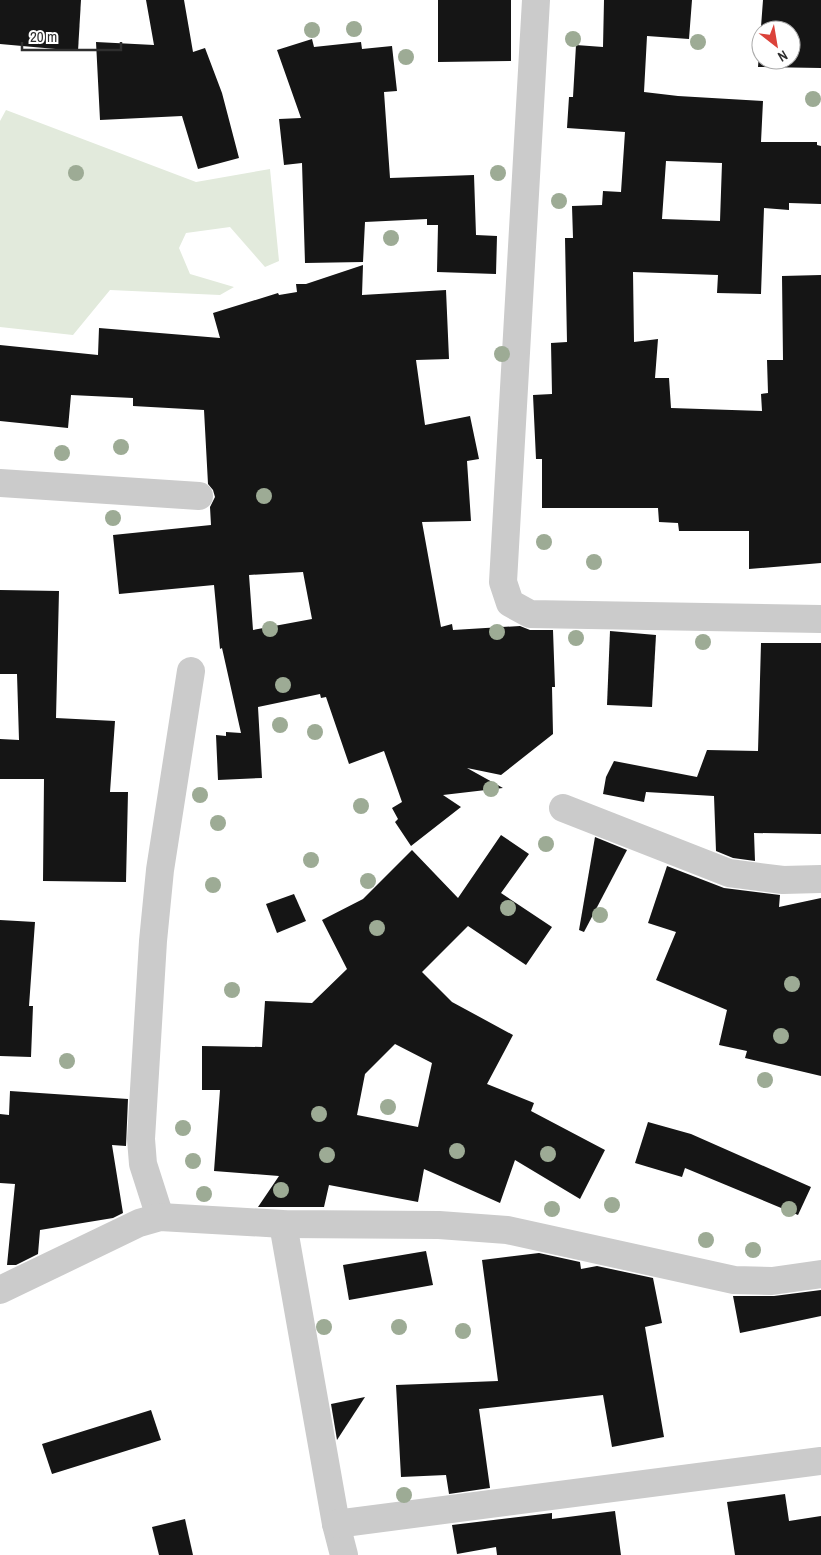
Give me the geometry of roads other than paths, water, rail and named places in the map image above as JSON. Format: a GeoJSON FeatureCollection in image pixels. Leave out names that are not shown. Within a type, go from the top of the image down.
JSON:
{"type":"FeatureCollection","features":[{"type":"Feature","properties":{"kind":"street"},"geometry":{"type":"LineString","coordinates":[[536,0],[503,582],[510,603],[530,614],[821,620]]}},
{"type":"Feature","properties":{"kind":"street"},"geometry":{"type":"LineString","coordinates":[[0,483],[199,496]]}},
{"type":"Feature","properties":{"kind":"street"},"geometry":{"type":"LineString","coordinates":[[160,1217],[143,1164],[141,1139],[153,941],[160,870],[191,671]]}},
{"type":"Feature","properties":{"kind":"street"},"geometry":{"type":"LineString","coordinates":[[563,808],[729,873],[783,880],[821,880]]}},
{"type":"Feature","properties":{"kind":"street"},"geometry":{"type":"LineString","coordinates":[[0,1290],[139,1223],[160,1217],[283,1224],[439,1225],[507,1230],[734,1280],[772,1281],[821,1274]]}},
{"type":"Feature","properties":{"kind":"street"},"geometry":{"type":"LineString","coordinates":[[283,1224],[336,1524],[338,1554]]}},
{"type":"Feature","properties":{"kind":"street"},"geometry":{"type":"LineString","coordinates":[[336,1524],[821,1461]]}}]}
